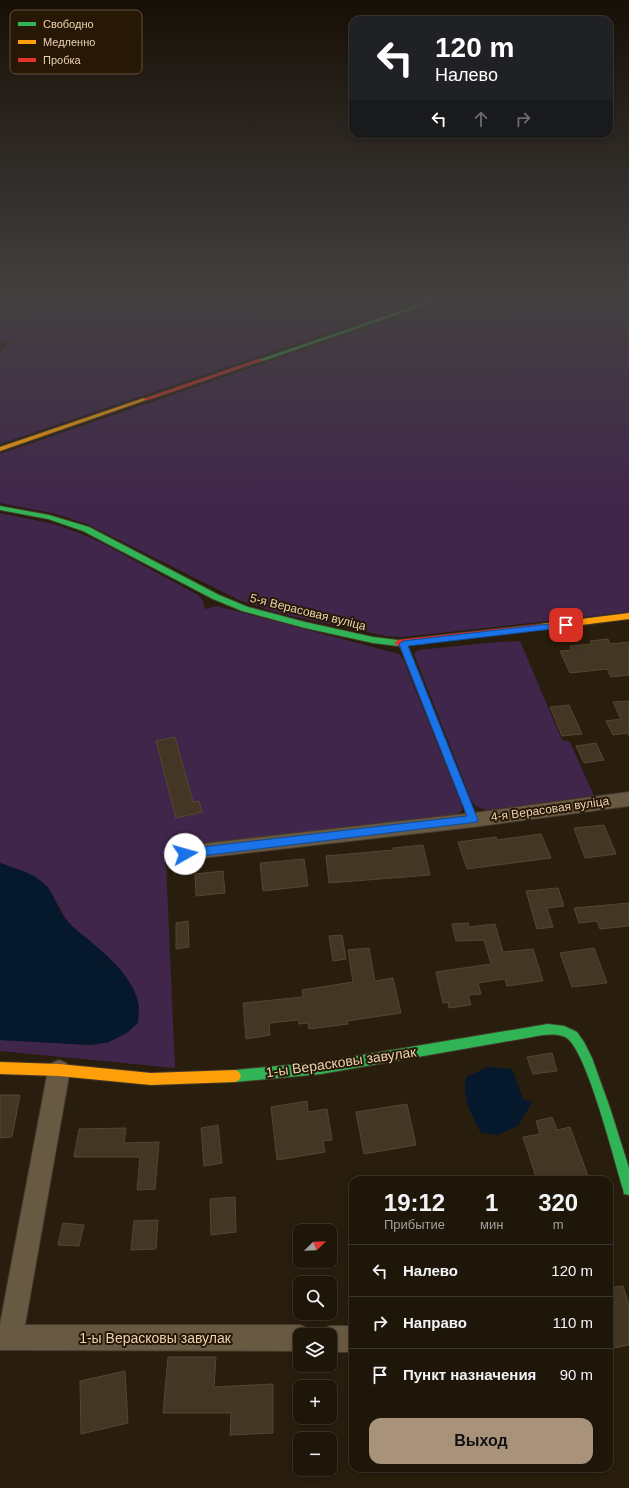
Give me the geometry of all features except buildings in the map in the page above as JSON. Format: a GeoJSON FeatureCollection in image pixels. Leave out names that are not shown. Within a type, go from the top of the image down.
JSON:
{"type":"FeatureCollection","features":[{"type":"Feature","properties":{"kind":"street"},"geometry":{"type":"LineString","coordinates":[[0,449],[248,364]]}},
{"type":"Feature","properties":{"kind":"street","name":"5-я Верасовая вуліца"},"geometry":{"type":"LineString","coordinates":[[0,508],[49,517],[86,529],[216,597],[237,606],[323,629],[380,641],[403,644],[629,616]]}},
{"type":"Feature","properties":{"kind":"street","name":"4-я Верасовая вуліца"},"geometry":{"type":"LineString","coordinates":[[185,854],[473,820],[629,799]]}},
{"type":"Feature","properties":{"kind":"street","name":"1-ы Верасковы завулак"},"geometry":{"type":"LineString","coordinates":[[0,1068],[59,1070],[151,1080],[248,1075],[321,1068],[550,1029],[563,1030],[574,1037],[581,1046],[594,1078],[629,1189]]}},
{"type":"Feature","properties":{"kind":"street","name":"1-ы Верасковы завулак"},"geometry":{"type":"LineString","coordinates":[[59,1070],[5,1337],[293,1338]]}},
{"type":"Feature","properties":{"kind":"street"},"geometry":{"type":"LineString","coordinates":[[337,1339],[349,1339]]}},
{"type":"Feature","properties":{"kind":"lane"},"geometry":{"type":"LineString","coordinates":[[403,644],[473,820]]}},
{"type":"Feature","properties":{"kind":"shaded area"},"geometry":{"type":"Polygon","coordinates":[[[0,364],[235,364],[0,444],[0,364]]]}},
{"type":"Feature","properties":{"kind":"shaded area"},"geometry":{"type":"Polygon","coordinates":[[[260,364],[629,364],[629,612],[403,637],[386,636],[281,614],[239,600],[87,524],[56,514],[0,503],[0,454],[260,364]]]}},
{"type":"Feature","properties":{"kind":"shaded area"},"geometry":{"type":"Polygon","coordinates":[[[0,513],[54,524],[104,544],[198,595],[203,601],[205,609],[217,606],[399,654],[403,659],[462,806],[462,811],[455,816],[176,847],[166,863],[175,1068],[0,1051],[0,1040],[91,1045],[109,1042],[122,972],[107,956],[72,927],[59,906],[36,877],[0,863],[0,513]]]}},
{"type":"Feature","properties":{"kind":"shaded area"},"geometry":{"type":"Polygon","coordinates":[[[520,641],[562,740],[570,742],[594,796],[488,810],[477,807],[472,802],[414,654],[418,650],[520,641]]]}},
{"type":"Feature","properties":{"kind":"water"},"geometry":{"type":"Polygon","coordinates":[[[0,863],[28,873],[48,887],[64,917],[105,954],[127,978],[137,997],[139,1007],[138,1023],[127,1033],[109,1042],[91,1045],[0,1040],[0,863]]]}},
{"type":"Feature","properties":{"kind":"water"},"geometry":{"type":"Polygon","coordinates":[[[488,1067],[512,1069],[523,1099],[532,1102],[518,1126],[497,1135],[481,1133],[468,1106],[465,1092],[466,1077],[488,1067]]]}},
{"type":"Feature","properties":{"kind":"traffic: fast"},"geometry":{"type":"LineString","coordinates":[[0,508],[49,517],[86,529],[216,597],[245,609],[305,625],[373,640],[398,643]]}},
{"type":"Feature","properties":{"kind":"traffic: fast"},"geometry":{"type":"LineString","coordinates":[[235,1076],[321,1068],[532,1031],[548,1029],[564,1031],[573,1036],[588,1062],[629,1189]]}},
{"type":"Feature","properties":{"kind":"traffic: slow"},"geometry":{"type":"LineString","coordinates":[[0,449],[146,399]]}},
{"type":"Feature","properties":{"kind":"traffic: slow"},"geometry":{"type":"LineString","coordinates":[[541,627],[629,616]]}},
{"type":"Feature","properties":{"kind":"traffic: slow"},"geometry":{"type":"LineString","coordinates":[[0,1068],[59,1070],[151,1079],[235,1076]]}},
{"type":"Feature","properties":{"kind":"traffic: jam"},"geometry":{"type":"LineString","coordinates":[[146,399],[248,364]]}},
{"type":"Feature","properties":{"kind":"traffic: jam"},"geometry":{"type":"LineString","coordinates":[[398,643],[541,627]]}},
{"type":"Feature","properties":{"kind":"route"},"geometry":{"type":"LineString","coordinates":[[185,854],[473,820],[403,644],[448,640],[566,625]]}}]}
